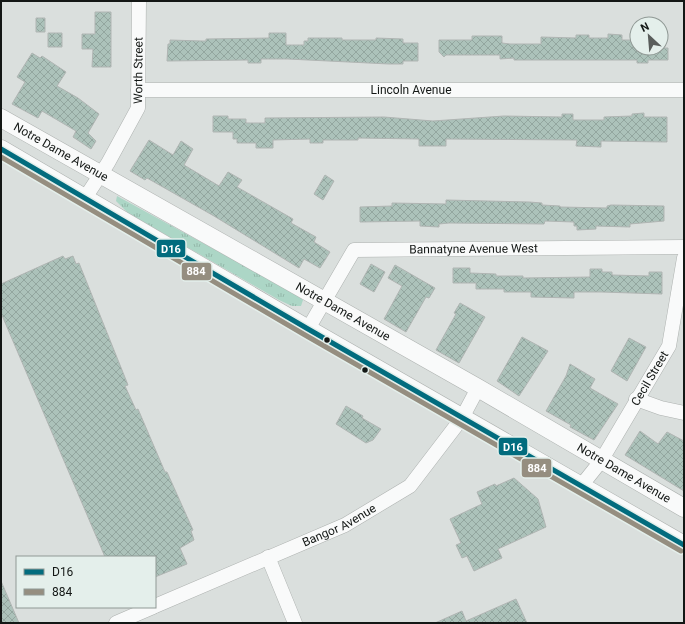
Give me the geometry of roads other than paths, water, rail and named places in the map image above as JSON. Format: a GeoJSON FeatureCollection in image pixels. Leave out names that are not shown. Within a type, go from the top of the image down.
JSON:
{"type":"FeatureCollection","features":[{"type":"Feature","properties":{"kind":"main road","name":"Notre Dame Avenue"},"geometry":{"type":"LineString","coordinates":[[1,118],[478,388],[684,508]]}},
{"type":"Feature","properties":{"kind":"main road"},"geometry":{"type":"LineString","coordinates":[[1,149],[308,329],[684,545]]}},
{"type":"Feature","properties":{"kind":"street","name":"Worth Street"},"geometry":{"type":"LineString","coordinates":[[85,198],[108,163],[138,108],[139,1]]}},
{"type":"Feature","properties":{"kind":"street","name":"Lincoln Avenue"},"geometry":{"type":"LineString","coordinates":[[138,90],[684,90]]}},
{"type":"Feature","properties":{"kind":"street","name":"Bannatyne Avenue West"},"geometry":{"type":"LineString","coordinates":[[308,329],[354,250],[684,247]]}},
{"type":"Feature","properties":{"kind":"street","name":"Cecil Street"},"geometry":{"type":"LineString","coordinates":[[581,486],[601,461],[636,398],[669,346],[684,258]]}},
{"type":"Feature","properties":{"kind":"street","name":"Bangor Avenue"},"geometry":{"type":"LineString","coordinates":[[156,606],[345,525],[410,486],[462,418],[478,388]]}},
{"type":"Feature","properties":{"kind":"street"},"geometry":{"type":"LineString","coordinates":[[636,398],[661,408],[684,414]]}},
{"type":"Feature","properties":{"kind":"street"},"geometry":{"type":"LineString","coordinates":[[268,557],[296,623]]}},
{"type":"Feature","properties":{"kind":"street","name":"Bangor Avenue"},"geometry":{"type":"LineString","coordinates":[[116,623],[152,608]]}}]}
